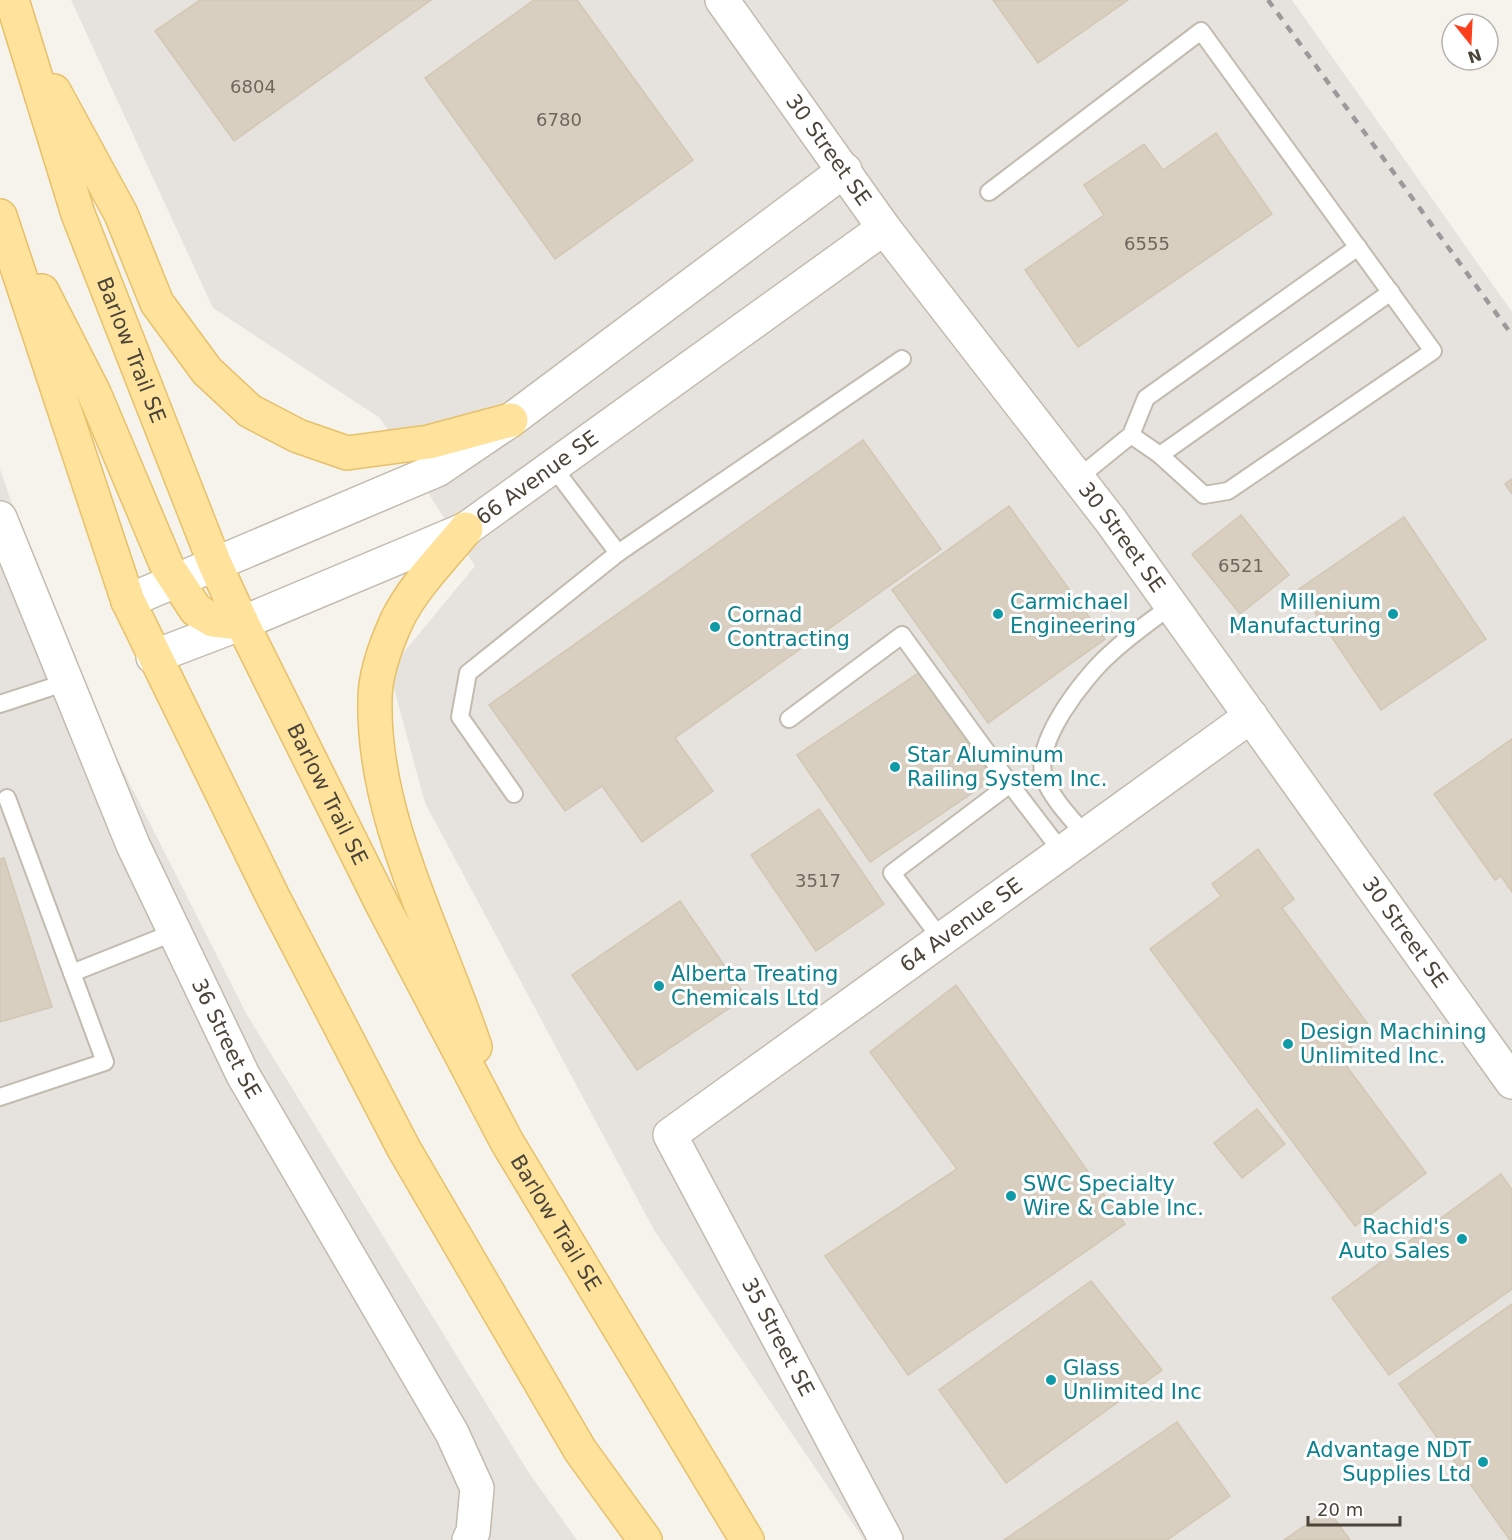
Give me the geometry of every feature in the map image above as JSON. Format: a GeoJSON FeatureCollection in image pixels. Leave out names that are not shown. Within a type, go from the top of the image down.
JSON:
{"type":"FeatureCollection","features":[{"type":"Feature","properties":{"kind":"main road","name":"Barlow Trail SE"},"geometry":{"type":"LineString","coordinates":[[12,0],[78,214],[215,564],[242,623],[382,904],[507,1142],[747,1540]]}},
{"type":"Feature","properties":{"kind":"main road"},"geometry":{"type":"LineString","coordinates":[[25,43],[82,140],[121,214],[157,303],[207,371],[250,411],[298,436],[347,453],[429,442],[511,420]]}},
{"type":"Feature","properties":{"kind":"main road"},"geometry":{"type":"LineString","coordinates":[[0,208],[94,393],[167,566],[196,610],[213,620],[242,623]]}},
{"type":"Feature","properties":{"kind":"main road"},"geometry":{"type":"LineString","coordinates":[[0,216],[128,601],[153,657],[272,896],[404,1149],[580,1450],[645,1540]]}},
{"type":"Feature","properties":{"kind":"main road"},"geometry":{"type":"LineString","coordinates":[[466,529],[428,575],[398,619],[383,662],[375,696],[377,752],[396,837],[456,989],[507,1142]]}},
{"type":"Feature","properties":{"kind":"street","name":"30 Street SE"},"geometry":{"type":"LineString","coordinates":[[722,0],[845,170],[884,228],[1078,478],[1172,605],[1512,1082]]}},
{"type":"Feature","properties":{"kind":"street"},"geometry":{"type":"LineString","coordinates":[[128,601],[437,470],[511,420],[845,170]]}},
{"type":"Feature","properties":{"kind":"street","name":"66 Avenue SE"},"geometry":{"type":"LineString","coordinates":[[153,657],[242,623],[466,529],[884,228]]}},
{"type":"Feature","properties":{"kind":"street","name":"36 Street SE"},"geometry":{"type":"LineString","coordinates":[[0,518],[133,845],[243,1075],[452,1433],[477,1488],[473,1533],[469,1540]]}},
{"type":"Feature","properties":{"kind":"street","name":"64 Avenue SE"},"geometry":{"type":"LineString","coordinates":[[670,1135],[1251,717]]}},
{"type":"Feature","properties":{"kind":"street","name":"35 Street SE"},"geometry":{"type":"LineString","coordinates":[[670,1135],[886,1540]]}},
{"type":"Feature","properties":{"kind":"lane"},"geometry":{"type":"LineString","coordinates":[[988,192],[1201,32],[1433,351],[1228,491],[1204,495],[1160,455],[1131,435]]}},
{"type":"Feature","properties":{"kind":"lane"},"geometry":{"type":"LineString","coordinates":[[1078,478],[1131,435],[1146,398],[1358,247]]}},
{"type":"Feature","properties":{"kind":"lane"},"geometry":{"type":"LineString","coordinates":[[1160,455],[1391,292]]}},
{"type":"Feature","properties":{"kind":"lane"},"geometry":{"type":"LineString","coordinates":[[514,794],[459,717],[468,672],[618,553],[902,359]]}},
{"type":"Feature","properties":{"kind":"lane"},"geometry":{"type":"LineString","coordinates":[[553,466],[618,553]]}},
{"type":"Feature","properties":{"kind":"lane"},"geometry":{"type":"LineString","coordinates":[[1074,844],[1044,780],[1041,765],[1048,741],[1059,718],[1089,677],[1109,655],[1172,605]]}},
{"type":"Feature","properties":{"kind":"lane"},"geometry":{"type":"LineString","coordinates":[[789,719],[903,635],[1010,784],[1074,844]]}},
{"type":"Feature","properties":{"kind":"lane"},"geometry":{"type":"LineString","coordinates":[[0,704],[67,682]]}},
{"type":"Feature","properties":{"kind":"lane"},"geometry":{"type":"LineString","coordinates":[[941,939],[892,873],[1010,784]]}},
{"type":"Feature","properties":{"kind":"lane"},"geometry":{"type":"LineString","coordinates":[[0,1097],[105,1062],[7,798]]}},
{"type":"Feature","properties":{"kind":"lane"},"geometry":{"type":"LineString","coordinates":[[72,973],[175,932]]}},
{"type":"Feature","properties":{"kind":"shaded area"},"geometry":{"type":"Polygon","coordinates":[[[71,0],[1292,0],[1512,312],[1512,1540],[864,1540],[654,1230],[425,803],[389,670],[475,566],[380,418],[213,308],[71,0]]]}},
{"type":"Feature","properties":{"kind":"shaded area"},"geometry":{"type":"Polygon","coordinates":[[[0,469],[62,650],[247,1015],[529,1473],[577,1540],[0,1540],[0,469]]]}},
{"type":"Feature","properties":{"kind":"building"},"geometry":{"type":"Polygon","coordinates":[[[200,0],[431,0],[234,141],[155,31],[200,0]]]}},
{"type":"Feature","properties":{"kind":"building"},"geometry":{"type":"Polygon","coordinates":[[[534,0],[577,0],[693,160],[555,259],[425,78],[534,0]]]}},
{"type":"Feature","properties":{"kind":"building"},"geometry":{"type":"Polygon","coordinates":[[[993,0],[1128,0],[1038,63],[993,0]]]}},
{"type":"Feature","properties":{"kind":"building"},"geometry":{"type":"Polygon","coordinates":[[[1216,133],[1272,214],[1078,347],[1025,270],[1104,215],[1084,185],[1144,144],[1163,170],[1216,133]]]}},
{"type":"Feature","properties":{"kind":"building","name":"Cornad Contracting"},"geometry":{"type":"Polygon","coordinates":[[[863,440],[941,549],[675,738],[713,791],[642,842],[602,786],[565,811],[489,705],[863,440]]]}},
{"type":"Feature","properties":{"kind":"building"},"geometry":{"type":"Polygon","coordinates":[[[1512,479],[1512,494],[1505,484],[1512,479]]]}},
{"type":"Feature","properties":{"kind":"building","name":"Carmichael Engineering"},"geometry":{"type":"Polygon","coordinates":[[[1009,506],[1105,639],[988,723],[892,590],[1009,506]]]}},
{"type":"Feature","properties":{"kind":"building"},"geometry":{"type":"Polygon","coordinates":[[[1241,515],[1289,575],[1240,614],[1192,554],[1241,515]]]}},
{"type":"Feature","properties":{"kind":"building","name":"Millenium Manufacturing"},"geometry":{"type":"Polygon","coordinates":[[[1404,517],[1486,639],[1381,710],[1299,589],[1404,517]]]}},
{"type":"Feature","properties":{"kind":"building","name":"Star Aluminum Railing System Inc."},"geometry":{"type":"Polygon","coordinates":[[[920,672],[993,779],[870,862],[797,755],[920,672]]]}},
{"type":"Feature","properties":{"kind":"building"},"geometry":{"type":"Polygon","coordinates":[[[1512,739],[1512,892],[1501,876],[1495,880],[1434,794],[1512,739]]]}},
{"type":"Feature","properties":{"kind":"building"},"geometry":{"type":"Polygon","coordinates":[[[819,809],[884,904],[816,951],[751,855],[819,809]]]}},
{"type":"Feature","properties":{"kind":"building","name":"Design Machining Unlimited Inc."},"geometry":{"type":"Polygon","coordinates":[[[1258,849],[1294,899],[1282,908],[1373,1031],[1339,1056],[1426,1173],[1355,1226],[1150,949],[1221,896],[1212,884],[1258,849]]]}},
{"type":"Feature","properties":{"kind":"building"},"geometry":{"type":"Polygon","coordinates":[[[4,858],[52,1007],[0,1022],[0,859],[4,858]]]}},
{"type":"Feature","properties":{"kind":"building","name":"Alberta Treating Chemicals Ltd"},"geometry":{"type":"Polygon","coordinates":[[[680,901],[746,997],[637,1070],[572,975],[680,901]]]}},
{"type":"Feature","properties":{"kind":"building","name":"SWC Specialty Wire & Cable Inc."},"geometry":{"type":"Polygon","coordinates":[[[956,985],[1125,1224],[908,1375],[825,1256],[957,1169],[870,1052],[956,985]]]}},
{"type":"Feature","properties":{"kind":"building"},"geometry":{"type":"Polygon","coordinates":[[[1257,1109],[1285,1144],[1242,1178],[1214,1143],[1257,1109]]]}},
{"type":"Feature","properties":{"kind":"building","name":"Rachid's Auto Sales"},"geometry":{"type":"Polygon","coordinates":[[[1501,1174],[1512,1190],[1512,1289],[1389,1375],[1332,1298],[1501,1174]]]}},
{"type":"Feature","properties":{"kind":"building","name":"Glass Unlimited Inc"},"geometry":{"type":"Polygon","coordinates":[[[1091,1281],[1162,1370],[1006,1483],[939,1390],[1091,1281]]]}},
{"type":"Feature","properties":{"kind":"building","name":"Advantage NDT Supplies Ltd"},"geometry":{"type":"Polygon","coordinates":[[[1512,1304],[1512,1540],[1510,1540],[1399,1384],[1512,1304]]]}},
{"type":"Feature","properties":{"kind":"building"},"geometry":{"type":"Polygon","coordinates":[[[1177,1422],[1230,1496],[1167,1540],[1004,1540],[1177,1422]]]}},
{"type":"Feature","properties":{"kind":"building"},"geometry":{"type":"Polygon","coordinates":[[[1328,1510],[1350,1540],[1284,1540],[1328,1510]]]}},
{"type":"Feature","properties":{"kind":"railway"},"geometry":{"type":"LineString","coordinates":[[1268,0],[1512,335]]}},
{"type":"Feature","properties":{"kind":"place","name":"Carmichael Engineering"},"geometry":{"type":"Point","coordinates":[998,614]}},
{"type":"Feature","properties":{"kind":"place","name":"Millenium Manufacturing"},"geometry":{"type":"Point","coordinates":[1393,614]}},
{"type":"Feature","properties":{"kind":"place","name":"Cornad Contracting"},"geometry":{"type":"Point","coordinates":[715,627]}},
{"type":"Feature","properties":{"kind":"place","name":"Star Aluminum Railing System Inc."},"geometry":{"type":"Point","coordinates":[895,767]}},
{"type":"Feature","properties":{"kind":"place","name":"Alberta Treating Chemicals Ltd"},"geometry":{"type":"Point","coordinates":[659,986]}},
{"type":"Feature","properties":{"kind":"place","name":"Design Machining Unlimited Inc."},"geometry":{"type":"Point","coordinates":[1288,1044]}},
{"type":"Feature","properties":{"kind":"place","name":"SWC Specialty Wire & Cable Inc."},"geometry":{"type":"Point","coordinates":[1011,1196]}},
{"type":"Feature","properties":{"kind":"place","name":"Rachid's Auto Sales"},"geometry":{"type":"Point","coordinates":[1462,1239]}},
{"type":"Feature","properties":{"kind":"place","name":"Glass Unlimited Inc"},"geometry":{"type":"Point","coordinates":[1051,1380]}},
{"type":"Feature","properties":{"kind":"place","name":"Advantage NDT Supplies Ltd"},"geometry":{"type":"Point","coordinates":[1483,1462]}}]}
